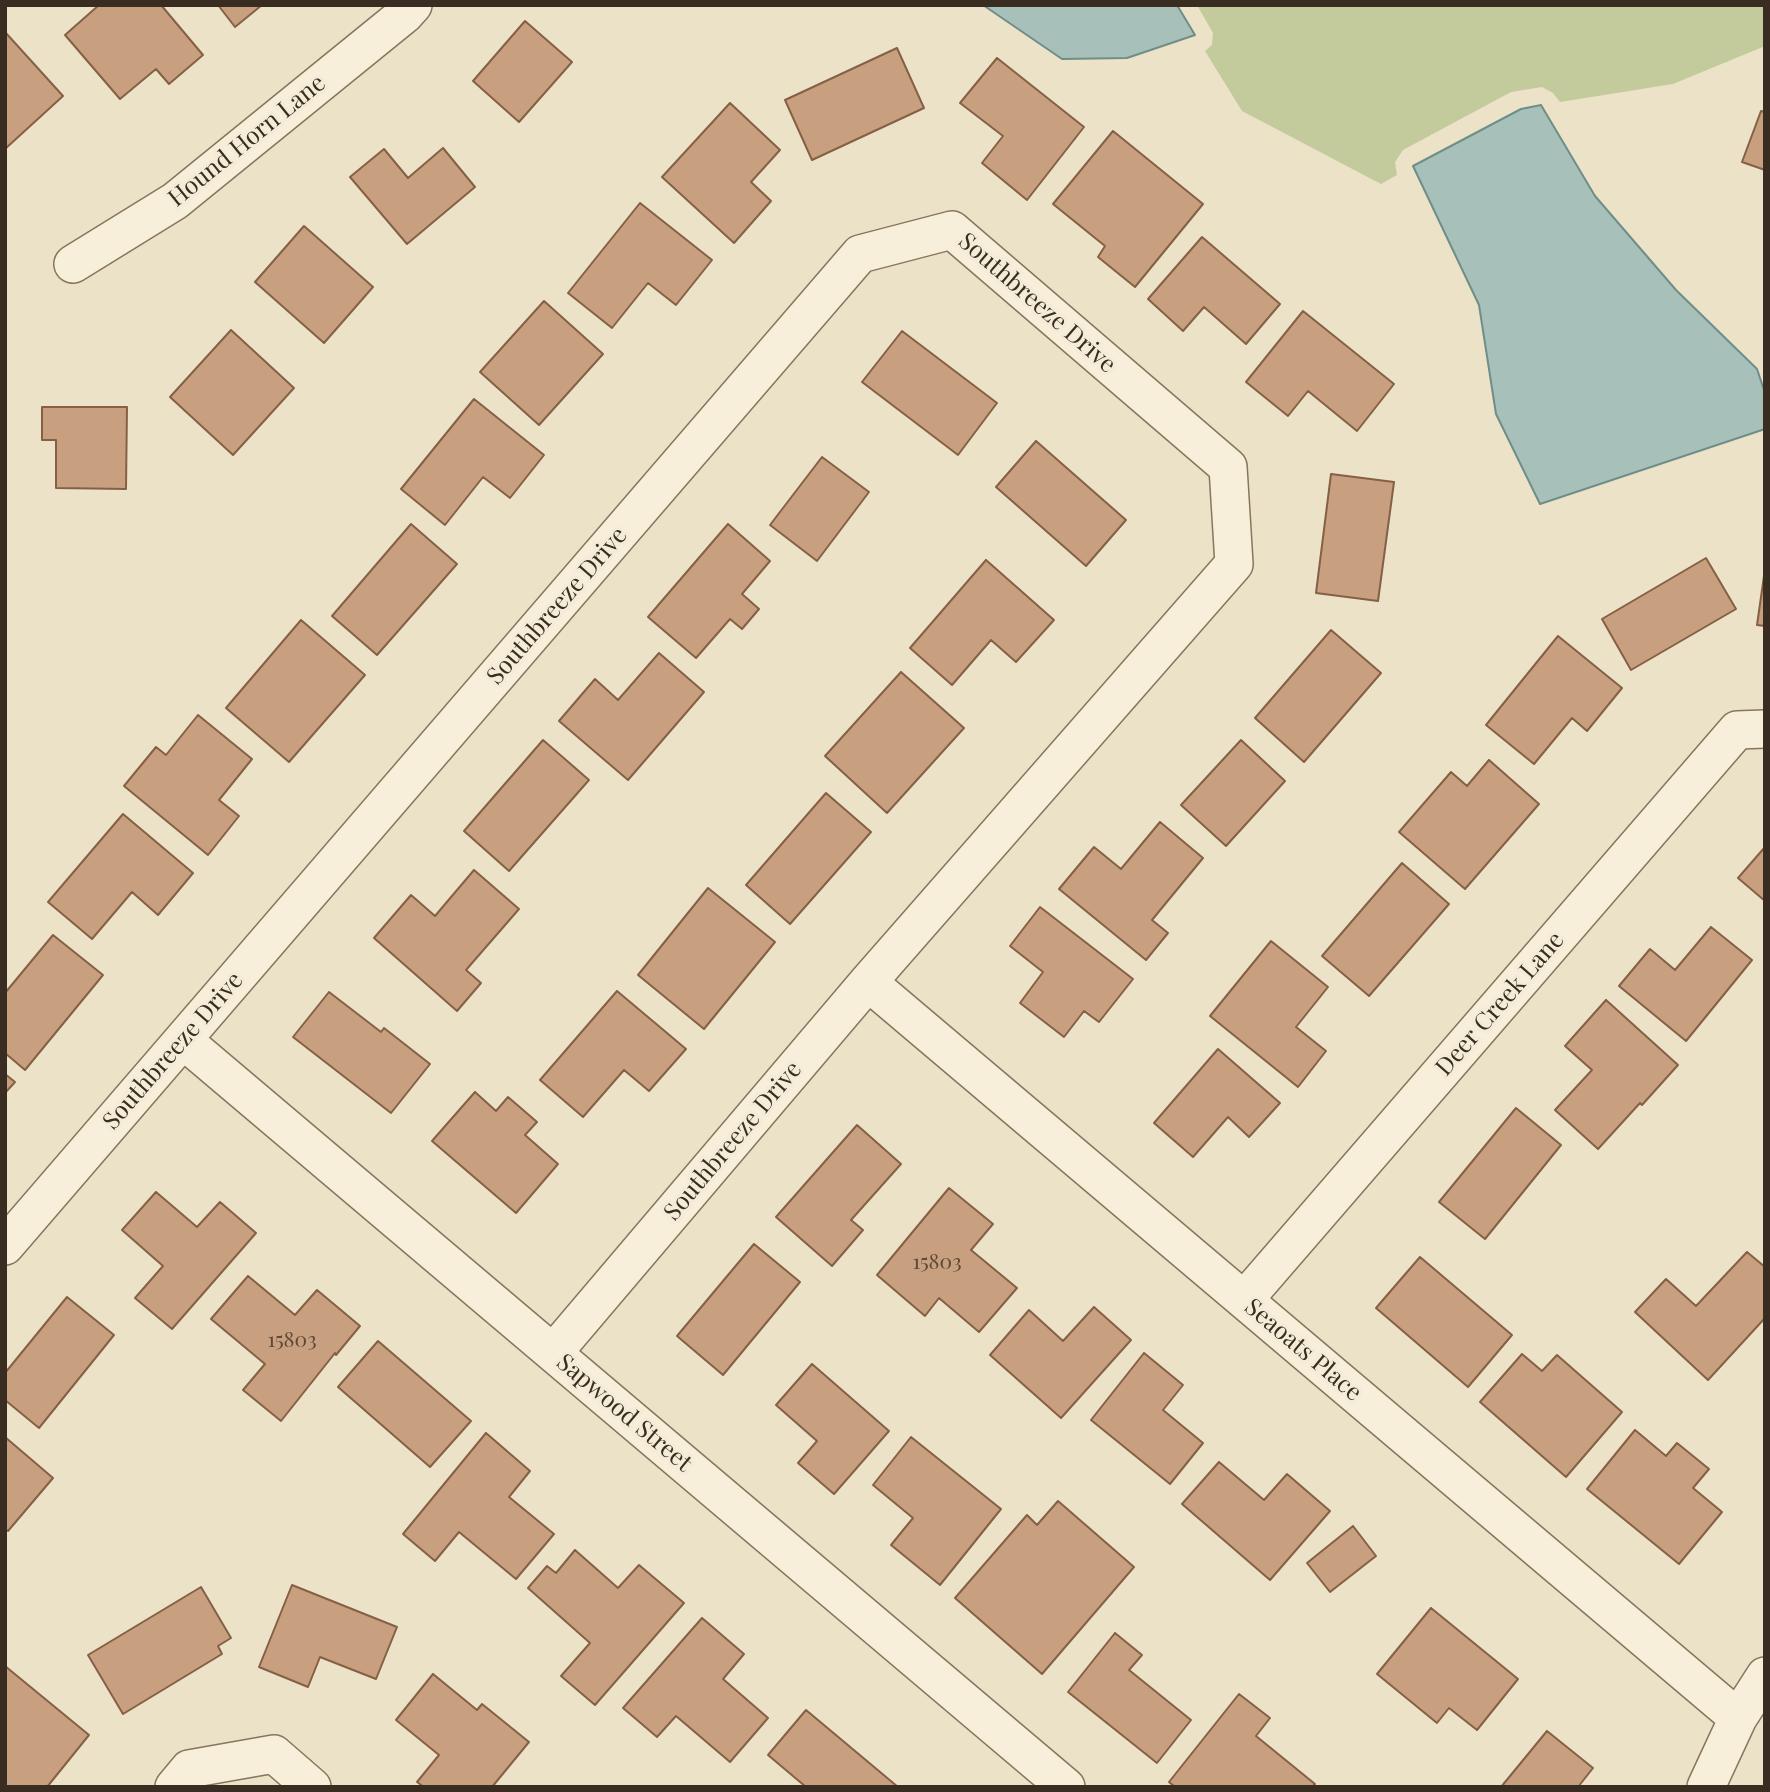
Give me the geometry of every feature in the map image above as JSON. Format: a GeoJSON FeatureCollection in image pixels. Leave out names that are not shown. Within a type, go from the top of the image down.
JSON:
{"type":"FeatureCollection","features":[{"type":"Feature","properties":{"kind":"street","name":"Hound Horn Lane"},"geometry":{"type":"LineString","coordinates":[[73,264],[175,201],[413,5]]}},
{"type":"Feature","properties":{"kind":"street","name":"Southbreeze Drive"},"geometry":{"type":"LineString","coordinates":[[5,1246],[860,254],[951,230],[1228,467],[1234,564],[868,982],[553,1353]]}},
{"type":"Feature","properties":{"kind":"street","name":"Deer Creek Lane"},"geometry":{"type":"LineString","coordinates":[[1244,1300],[1737,730],[1765,729]]}},
{"type":"Feature","properties":{"kind":"street","name":"Seaoats Place"},"geometry":{"type":"LineString","coordinates":[[868,982],[1738,1718]]}},
{"type":"Feature","properties":{"kind":"street","name":"Sapwood Street"},"geometry":{"type":"LineString","coordinates":[[183,1040],[1066,1787]]}},
{"type":"Feature","properties":{"kind":"street"},"geometry":{"type":"LineString","coordinates":[[1706,1787],[1738,1718],[1765,1676]]}},
{"type":"Feature","properties":{"kind":"street"},"geometry":{"type":"LineString","coordinates":[[174,1787],[189,1769],[274,1754],[312,1787]]}},
{"type":"Feature","properties":{"kind":"green space"},"geometry":{"type":"Polygon","coordinates":[[[1197,5],[1765,5],[1765,46],[1673,84],[1560,102],[1553,93],[1542,87],[1511,92],[1403,150],[1395,162],[1397,175],[1381,184],[1242,111],[1205,51],[1212,45],[1213,33],[1197,5]]]}},
{"type":"Feature","properties":{"kind":"water"},"geometry":{"type":"Polygon","coordinates":[[[983,5],[1177,5],[1195,35],[1127,58],[1062,59],[983,5]]]}},
{"type":"Feature","properties":{"kind":"water"},"geometry":{"type":"Polygon","coordinates":[[[1541,105],[1595,196],[1676,290],[1757,369],[1765,393],[1765,429],[1540,504],[1496,414],[1479,305],[1413,166],[1521,109],[1541,105]]]}},
{"type":"Feature","properties":{"kind":"building"},"geometry":{"type":"Polygon","coordinates":[[[99,5],[161,5],[203,55],[169,84],[156,69],[120,99],[65,35],[99,5]]]}},
{"type":"Feature","properties":{"kind":"building"},"geometry":{"type":"Polygon","coordinates":[[[218,5],[262,5],[235,27],[218,5]]]}},
{"type":"Feature","properties":{"kind":"building"},"geometry":{"type":"Polygon","coordinates":[[[525,21],[572,62],[519,122],[473,81],[525,21]]]}},
{"type":"Feature","properties":{"kind":"building"},"geometry":{"type":"Polygon","coordinates":[[[5,32],[63,96],[5,149],[5,32]]]}},
{"type":"Feature","properties":{"kind":"building"},"geometry":{"type":"Polygon","coordinates":[[[897,48],[924,108],[812,160],[785,100],[897,48]]]}},
{"type":"Feature","properties":{"kind":"building"},"geometry":{"type":"Polygon","coordinates":[[[997,58],[1084,127],[1027,200],[982,163],[1003,136],[960,103],[997,58]]]}},
{"type":"Feature","properties":{"kind":"building"},"geometry":{"type":"Polygon","coordinates":[[[730,103],[780,150],[751,182],[771,201],[734,243],[662,177],[730,103]]]}},
{"type":"Feature","properties":{"kind":"building"},"geometry":{"type":"Polygon","coordinates":[[[1761,111],[1765,112],[1765,170],[1742,162],[1761,111]]]}},
{"type":"Feature","properties":{"kind":"building"},"geometry":{"type":"Polygon","coordinates":[[[1113,131],[1203,204],[1135,287],[1098,257],[1105,246],[1053,204],[1113,131]]]}},
{"type":"Feature","properties":{"kind":"building"},"geometry":{"type":"Polygon","coordinates":[[[443,148],[475,187],[407,244],[350,177],[384,149],[408,178],[443,148]]]}},
{"type":"Feature","properties":{"kind":"building"},"geometry":{"type":"Polygon","coordinates":[[[640,203],[712,260],[676,305],[648,283],[612,328],[568,293],[640,203]]]}},
{"type":"Feature","properties":{"kind":"building"},"geometry":{"type":"Polygon","coordinates":[[[304,226],[373,287],[324,343],[255,282],[304,226]]]}},
{"type":"Feature","properties":{"kind":"building"},"geometry":{"type":"Polygon","coordinates":[[[1202,237],[1280,304],[1246,344],[1204,307],[1183,331],[1148,299],[1202,237]]]}},
{"type":"Feature","properties":{"kind":"building"},"geometry":{"type":"Polygon","coordinates":[[[544,301],[603,354],[539,425],[480,372],[544,301]]]}},
{"type":"Feature","properties":{"kind":"building"},"geometry":{"type":"Polygon","coordinates":[[[1303,311],[1394,384],[1357,431],[1308,391],[1288,416],[1246,382],[1303,311]]]}},
{"type":"Feature","properties":{"kind":"building"},"geometry":{"type":"Polygon","coordinates":[[[231,330],[294,388],[233,455],[170,397],[231,330]]]}},
{"type":"Feature","properties":{"kind":"building"},"geometry":{"type":"Polygon","coordinates":[[[902,331],[997,403],[958,455],[862,382],[902,331]]]}},
{"type":"Feature","properties":{"kind":"building"},"geometry":{"type":"Polygon","coordinates":[[[474,399],[544,455],[510,498],[483,477],[445,525],[401,489],[474,399]]]}},
{"type":"Feature","properties":{"kind":"building"},"geometry":{"type":"Polygon","coordinates":[[[42,407],[127,407],[126,489],[56,488],[56,440],[42,440],[42,407]]]}},
{"type":"Feature","properties":{"kind":"building"},"geometry":{"type":"Polygon","coordinates":[[[1036,441],[1126,520],[1086,566],[996,487],[1036,441]]]}},
{"type":"Feature","properties":{"kind":"building"},"geometry":{"type":"Polygon","coordinates":[[[822,457],[869,492],[817,561],[770,525],[822,457]]]}},
{"type":"Feature","properties":{"kind":"building"},"geometry":{"type":"Polygon","coordinates":[[[1331,474],[1394,482],[1378,601],[1316,593],[1331,474]]]}},
{"type":"Feature","properties":{"kind":"building"},"geometry":{"type":"Polygon","coordinates":[[[411,524],[457,564],[377,655],[332,616],[411,524]]]}},
{"type":"Feature","properties":{"kind":"building"},"geometry":{"type":"Polygon","coordinates":[[[728,524],[770,561],[742,594],[759,609],[742,629],[730,619],[696,658],[648,617],[728,524]]]}},
{"type":"Feature","properties":{"kind":"building"},"geometry":{"type":"Polygon","coordinates":[[[1706,558],[1736,609],[1631,670],[1602,619],[1706,558]]]}},
{"type":"Feature","properties":{"kind":"building"},"geometry":{"type":"Polygon","coordinates":[[[986,560],[1054,620],[1016,662],[991,640],[952,685],[910,648],[986,560]]]}},
{"type":"Feature","properties":{"kind":"building"},"geometry":{"type":"Polygon","coordinates":[[[1765,569],[1765,626],[1757,625],[1765,569]]]}},
{"type":"Feature","properties":{"kind":"building"},"geometry":{"type":"Polygon","coordinates":[[[301,620],[365,675],[289,762],[226,708],[301,620]]]}},
{"type":"Feature","properties":{"kind":"building"},"geometry":{"type":"Polygon","coordinates":[[[1331,630],[1381,673],[1304,762],[1255,718],[1331,630]]]}},
{"type":"Feature","properties":{"kind":"building"},"geometry":{"type":"Polygon","coordinates":[[[1558,636],[1622,688],[1587,731],[1572,718],[1534,764],[1486,725],[1558,636]]]}},
{"type":"Feature","properties":{"kind":"building"},"geometry":{"type":"Polygon","coordinates":[[[659,653],[704,692],[628,780],[559,721],[595,679],[618,700],[659,653]]]}},
{"type":"Feature","properties":{"kind":"building"},"geometry":{"type":"Polygon","coordinates":[[[901,672],[964,728],[887,813],[825,756],[901,672]]]}},
{"type":"Feature","properties":{"kind":"building"},"geometry":{"type":"Polygon","coordinates":[[[198,715],[252,759],[219,800],[239,816],[208,855],[124,786],[156,747],[166,755],[198,715]]]}},
{"type":"Feature","properties":{"kind":"building"},"geometry":{"type":"Polygon","coordinates":[[[543,740],[589,780],[509,871],[464,831],[543,740]]]}},
{"type":"Feature","properties":{"kind":"building"},"geometry":{"type":"Polygon","coordinates":[[[1241,740],[1285,781],[1226,846],[1181,805],[1241,740]]]}},
{"type":"Feature","properties":{"kind":"building"},"geometry":{"type":"Polygon","coordinates":[[[1489,760],[1539,804],[1465,889],[1399,832],[1451,772],[1467,786],[1489,760]]]}},
{"type":"Feature","properties":{"kind":"building"},"geometry":{"type":"Polygon","coordinates":[[[826,793],[871,832],[790,924],[746,885],[826,793]]]}},
{"type":"Feature","properties":{"kind":"building"},"geometry":{"type":"Polygon","coordinates":[[[123,814],[193,873],[158,915],[132,892],[92,939],[48,902],[123,814]]]}},
{"type":"Feature","properties":{"kind":"building"},"geometry":{"type":"Polygon","coordinates":[[[1160,822],[1203,858],[1152,920],[1168,933],[1146,960],[1059,889],[1094,847],[1121,869],[1160,822]]]}},
{"type":"Feature","properties":{"kind":"building"},"geometry":{"type":"Polygon","coordinates":[[[1765,847],[1765,901],[1738,878],[1765,847]]]}},
{"type":"Feature","properties":{"kind":"building"},"geometry":{"type":"Polygon","coordinates":[[[1402,863],[1449,904],[1369,996],[1322,956],[1402,863]]]}},
{"type":"Feature","properties":{"kind":"building"},"geometry":{"type":"Polygon","coordinates":[[[474,870],[519,909],[466,970],[481,983],[457,1011],[374,938],[411,895],[435,916],[474,870]]]}},
{"type":"Feature","properties":{"kind":"building"},"geometry":{"type":"Polygon","coordinates":[[[708,888],[775,942],[704,1029],[638,975],[708,888]]]}},
{"type":"Feature","properties":{"kind":"building"},"geometry":{"type":"Polygon","coordinates":[[[1040,907],[1133,979],[1099,1022],[1084,1011],[1064,1037],[1020,1003],[1043,972],[1010,946],[1040,907]]]}},
{"type":"Feature","properties":{"kind":"building"},"geometry":{"type":"Polygon","coordinates":[[[1711,927],[1752,960],[1686,1041],[1619,986],[1650,949],[1675,970],[1711,927]]]}},
{"type":"Feature","properties":{"kind":"building"},"geometry":{"type":"Polygon","coordinates":[[[53,935],[103,975],[25,1070],[5,1053],[5,993],[53,935]]]}},
{"type":"Feature","properties":{"kind":"building"},"geometry":{"type":"Polygon","coordinates":[[[1271,941],[1328,987],[1296,1027],[1326,1051],[1298,1087],[1210,1016],[1271,941]]]}},
{"type":"Feature","properties":{"kind":"building"},"geometry":{"type":"Polygon","coordinates":[[[617,991],[686,1049],[649,1091],[624,1070],[583,1117],[540,1080],[617,991]]]}},
{"type":"Feature","properties":{"kind":"building"},"geometry":{"type":"Polygon","coordinates":[[[329,992],[381,1032],[384,1028],[430,1064],[391,1113],[293,1037],[329,992]]]}},
{"type":"Feature","properties":{"kind":"building"},"geometry":{"type":"Polygon","coordinates":[[[1606,1000],[1678,1065],[1598,1149],[1555,1110],[1592,1070],[1565,1046],[1606,1000]]]}},
{"type":"Feature","properties":{"kind":"building"},"geometry":{"type":"Polygon","coordinates":[[[1218,1049],[1280,1103],[1249,1137],[1228,1117],[1193,1157],[1154,1123],[1218,1049]]]}},
{"type":"Feature","properties":{"kind":"building"},"geometry":{"type":"Polygon","coordinates":[[[5,1074],[15,1082],[5,1093],[5,1074]]]}},
{"type":"Feature","properties":{"kind":"building"},"geometry":{"type":"Polygon","coordinates":[[[475,1092],[496,1111],[508,1097],[537,1122],[525,1135],[558,1164],[516,1213],[432,1141],[475,1092]]]}},
{"type":"Feature","properties":{"kind":"building"},"geometry":{"type":"Polygon","coordinates":[[[1516,1108],[1561,1145],[1485,1239],[1439,1202],[1516,1108]]]}},
{"type":"Feature","properties":{"kind":"building"},"geometry":{"type":"Polygon","coordinates":[[[857,1125],[901,1164],[851,1220],[863,1230],[832,1266],[776,1217],[857,1125]]]}},
{"type":"Feature","properties":{"kind":"building"},"geometry":{"type":"Polygon","coordinates":[[[949,1188],[993,1224],[971,1250],[1017,1288],[979,1332],[939,1298],[925,1316],[877,1275],[949,1188]]]}},
{"type":"Feature","properties":{"kind":"building"},"geometry":{"type":"Polygon","coordinates":[[[156,1192],[197,1227],[220,1202],[256,1233],[172,1329],[135,1298],[163,1266],[122,1230],[156,1192]]]}},
{"type":"Feature","properties":{"kind":"building"},"geometry":{"type":"Polygon","coordinates":[[[754,1244],[800,1282],[723,1375],[677,1336],[754,1244]]]}},
{"type":"Feature","properties":{"kind":"building"},"geometry":{"type":"Polygon","coordinates":[[[1747,1252],[1765,1267],[1765,1318],[1708,1380],[1635,1312],[1666,1279],[1696,1306],[1747,1252]]]}},
{"type":"Feature","properties":{"kind":"building"},"geometry":{"type":"Polygon","coordinates":[[[1420,1257],[1512,1335],[1468,1387],[1376,1308],[1420,1257]]]}},
{"type":"Feature","properties":{"kind":"building"},"geometry":{"type":"Polygon","coordinates":[[[248,1276],[295,1315],[317,1290],[360,1326],[281,1421],[243,1390],[265,1364],[211,1319],[248,1276]]]}},
{"type":"Feature","properties":{"kind":"building"},"geometry":{"type":"Polygon","coordinates":[[[67,1297],[114,1335],[39,1428],[5,1400],[5,1373],[67,1297]]]}},
{"type":"Feature","properties":{"kind":"building"},"geometry":{"type":"Polygon","coordinates":[[[1094,1307],[1131,1340],[1061,1418],[990,1355],[1029,1310],[1063,1341],[1094,1307]]]}},
{"type":"Feature","properties":{"kind":"building"},"geometry":{"type":"Polygon","coordinates":[[[378,1341],[471,1421],[430,1467],[338,1387],[378,1341]]]}},
{"type":"Feature","properties":{"kind":"building"},"geometry":{"type":"Polygon","coordinates":[[[1144,1353],[1183,1385],[1163,1410],[1203,1443],[1170,1484],[1091,1420],[1144,1353]]]}},
{"type":"Feature","properties":{"kind":"building"},"geometry":{"type":"Polygon","coordinates":[[[1522,1354],[1542,1371],[1557,1355],[1622,1412],[1566,1477],[1480,1402],[1522,1354]]]}},
{"type":"Feature","properties":{"kind":"building"},"geometry":{"type":"Polygon","coordinates":[[[812,1364],[889,1431],[834,1494],[798,1463],[817,1441],[776,1405],[812,1364]]]}},
{"type":"Feature","properties":{"kind":"building"},"geometry":{"type":"Polygon","coordinates":[[[1635,1430],[1666,1456],[1677,1443],[1709,1469],[1693,1488],[1722,1512],[1679,1564],[1587,1489],[1635,1430]]]}},
{"type":"Feature","properties":{"kind":"building"},"geometry":{"type":"Polygon","coordinates":[[[486,1433],[530,1471],[509,1497],[554,1534],[516,1579],[459,1532],[435,1561],[403,1534],[486,1433]]]}},
{"type":"Feature","properties":{"kind":"building"},"geometry":{"type":"Polygon","coordinates":[[[5,1437],[53,1478],[8,1531],[5,1529],[5,1437]]]}},
{"type":"Feature","properties":{"kind":"building"},"geometry":{"type":"Polygon","coordinates":[[[911,1437],[1001,1509],[940,1585],[891,1545],[913,1518],[873,1485],[911,1437]]]}},
{"type":"Feature","properties":{"kind":"building"},"geometry":{"type":"Polygon","coordinates":[[[1219,1462],[1264,1500],[1287,1474],[1330,1511],[1270,1580],[1182,1504],[1219,1462]]]}},
{"type":"Feature","properties":{"kind":"building"},"geometry":{"type":"Polygon","coordinates":[[[1058,1501],[1134,1567],[1042,1674],[955,1598],[1027,1515],[1037,1525],[1058,1501]]]}},
{"type":"Feature","properties":{"kind":"building"},"geometry":{"type":"Polygon","coordinates":[[[1353,1526],[1376,1556],[1330,1592],[1307,1563],[1353,1526]]]}},
{"type":"Feature","properties":{"kind":"building"},"geometry":{"type":"Polygon","coordinates":[[[575,1550],[618,1588],[639,1565],[684,1603],[595,1705],[561,1676],[590,1643],[528,1588],[547,1566],[556,1573],[575,1550]]]}},
{"type":"Feature","properties":{"kind":"building"},"geometry":{"type":"Polygon","coordinates":[[[292,1585],[397,1627],[376,1679],[320,1657],[308,1687],[259,1667],[292,1585]]]}},
{"type":"Feature","properties":{"kind":"building"},"geometry":{"type":"Polygon","coordinates":[[[201,1587],[231,1638],[218,1646],[222,1654],[123,1714],[88,1655],[201,1587]]]}},
{"type":"Feature","properties":{"kind":"building"},"geometry":{"type":"Polygon","coordinates":[[[1431,1608],[1518,1679],[1477,1730],[1449,1708],[1437,1723],[1377,1674],[1431,1608]]]}},
{"type":"Feature","properties":{"kind":"building"},"geometry":{"type":"Polygon","coordinates":[[[702,1618],[744,1654],[723,1679],[768,1718],[730,1762],[676,1716],[657,1737],[623,1708],[702,1618]]]}},
{"type":"Feature","properties":{"kind":"building"},"geometry":{"type":"Polygon","coordinates":[[[1115,1633],[1142,1655],[1129,1670],[1191,1720],[1157,1763],[1068,1692],[1115,1633]]]}},
{"type":"Feature","properties":{"kind":"building"},"geometry":{"type":"Polygon","coordinates":[[[5,1666],[89,1735],[47,1787],[5,1787],[5,1666]]]}},
{"type":"Feature","properties":{"kind":"building"},"geometry":{"type":"Polygon","coordinates":[[[433,1674],[477,1710],[482,1704],[529,1742],[492,1787],[424,1787],[417,1782],[439,1755],[396,1720],[433,1674]]]}},
{"type":"Feature","properties":{"kind":"building"},"geometry":{"type":"Polygon","coordinates":[[[1239,1694],[1270,1718],[1256,1736],[1315,1784],[1312,1787],[1175,1787],[1169,1782],[1239,1694]]]}},
{"type":"Feature","properties":{"kind":"building"},"geometry":{"type":"Polygon","coordinates":[[[806,1710],[898,1787],[806,1787],[768,1755],[806,1710]]]}},
{"type":"Feature","properties":{"kind":"building"},"geometry":{"type":"Polygon","coordinates":[[[1547,1731],[1593,1768],[1578,1787],[1501,1787],[1547,1731]]]}}]}
